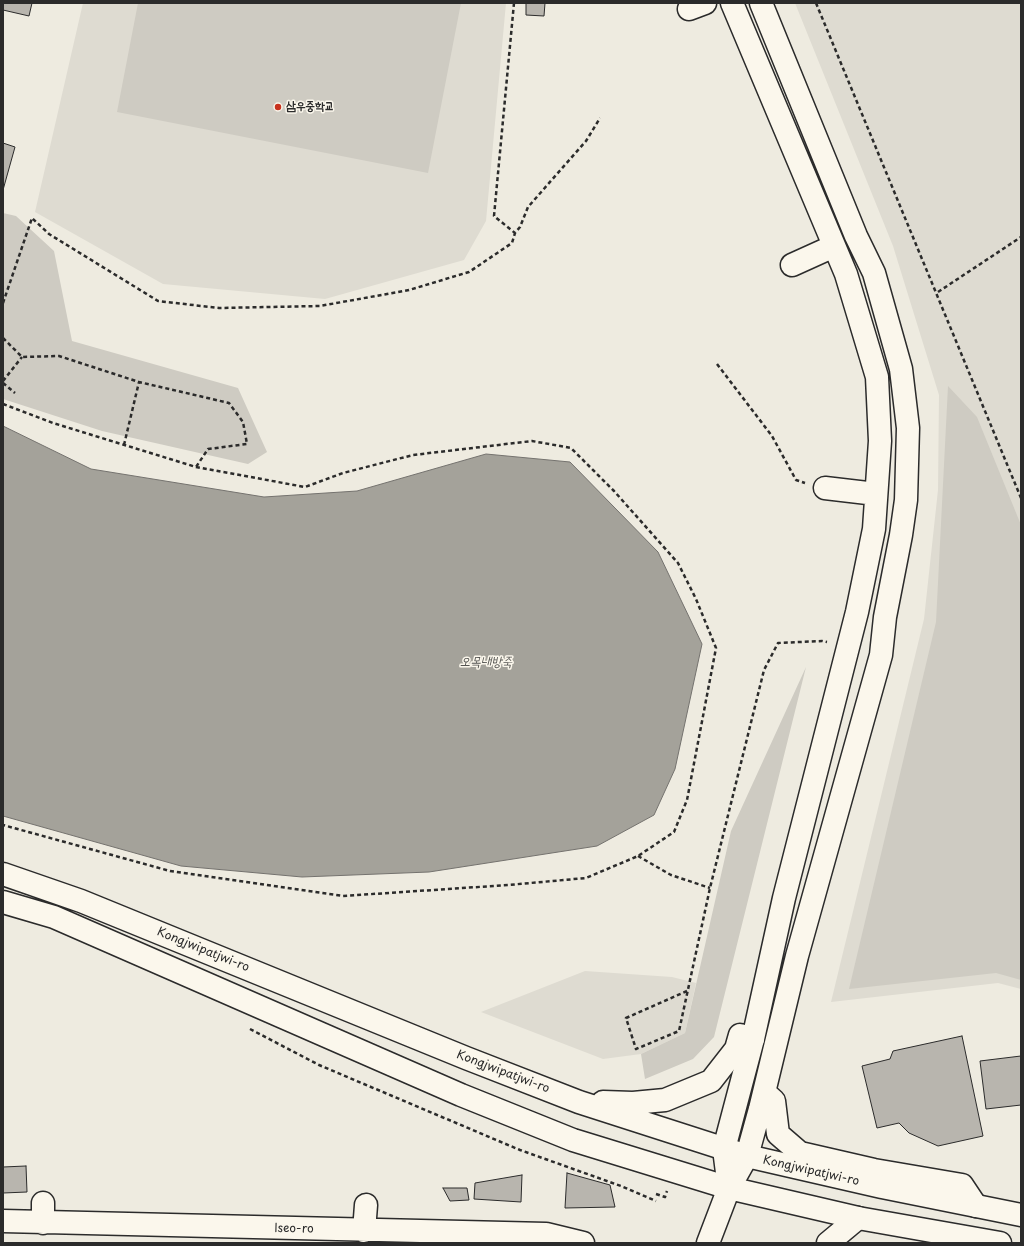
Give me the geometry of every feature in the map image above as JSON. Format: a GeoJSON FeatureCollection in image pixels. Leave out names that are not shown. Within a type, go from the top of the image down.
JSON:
{"type":"FeatureCollection","features":[{"type":"Feature","properties":{"kind":"street"},"geometry":{"type":"LineString","coordinates":[[729,1188],[724,1149],[753,1039],[784,898],[849,648],[874,529],[880,441],[877,377],[846,274],[732,3]]}},
{"type":"Feature","properties":{"kind":"street"},"geometry":{"type":"LineString","coordinates":[[708,1243],[729,1188],[747,1156],[797,956],[881,655],[885,617],[901,535],[906,500],[908,428],[901,369],[874,273],[856,236],[761,3]]}},
{"type":"Feature","properties":{"kind":"street"},"geometry":{"type":"LineString","coordinates":[[792,265],[834,246]]}},
{"type":"Feature","properties":{"kind":"street"},"geometry":{"type":"LineString","coordinates":[[825,488],[876,494]]}},
{"type":"Feature","properties":{"kind":"street"},"geometry":{"type":"LineString","coordinates":[[836,699],[866,707]]}},
{"type":"Feature","properties":{"kind":"street","name":"Kongjwipatjwi-ro"},"geometry":{"type":"LineString","coordinates":[[3,874],[81,901],[466,1058],[579,1102],[747,1156],[1021,1215]]}},
{"type":"Feature","properties":{"kind":"street"},"geometry":{"type":"LineString","coordinates":[[3,902],[54,917],[461,1095],[573,1140],[729,1188],[858,1218],[998,1243]]}},
{"type":"Feature","properties":{"kind":"street"},"geometry":{"type":"LineString","coordinates":[[579,1102],[634,1103],[665,1100],[711,1080],[736,1048],[740,1035],[753,1039]]}},
{"type":"Feature","properties":{"kind":"street"},"geometry":{"type":"LineString","coordinates":[[764,1092],[774,1101],[778,1134],[800,1153],[874,1170],[962,1184],[976,1206]]}},
{"type":"Feature","properties":{"kind":"street"},"geometry":{"type":"LineString","coordinates":[[364,1231],[366,1205]]}},
{"type":"Feature","properties":{"kind":"street","name":"Iseo-ro"},"geometry":{"type":"LineString","coordinates":[[3,1221],[43,1213],[364,1231],[546,1234],[583,1243]]}},
{"type":"Feature","properties":{"kind":"street"},"geometry":{"type":"LineString","coordinates":[[828,1243],[858,1218]]}},
{"type":"Feature","properties":{"kind":"path"},"geometry":{"type":"LineString","coordinates":[[514,3],[494,216],[515,233]]}},
{"type":"Feature","properties":{"kind":"path"},"geometry":{"type":"LineString","coordinates":[[816,3],[938,292],[1021,498]]}},
{"type":"Feature","properties":{"kind":"path"},"geometry":{"type":"LineString","coordinates":[[3,303],[32,218],[49,234],[158,301],[219,308],[320,306],[409,290],[469,272],[512,243],[515,233],[520,227],[528,207],[586,141],[600,118]]}},
{"type":"Feature","properties":{"kind":"path"},"geometry":{"type":"LineString","coordinates":[[938,292],[1021,237]]}},
{"type":"Feature","properties":{"kind":"path"},"geometry":{"type":"LineString","coordinates":[[3,338],[22,357],[59,356],[139,382],[229,403],[244,422],[247,444],[208,449],[196,466]]}},
{"type":"Feature","properties":{"kind":"path"},"geometry":{"type":"LineString","coordinates":[[15,393],[3,382],[22,357]]}},
{"type":"Feature","properties":{"kind":"path"},"geometry":{"type":"LineString","coordinates":[[717,364],[772,436],[796,480],[825,488]]}},
{"type":"Feature","properties":{"kind":"path"},"geometry":{"type":"LineString","coordinates":[[124,445],[139,382]]}},
{"type":"Feature","properties":{"kind":"path"},"geometry":{"type":"LineString","coordinates":[[3,404],[53,423],[196,466],[305,487],[344,473],[413,455],[532,441],[571,448],[614,491],[678,563],[696,599],[716,648],[687,800],[674,832],[638,856],[586,878],[508,885],[343,896],[170,871],[3,825]]}},
{"type":"Feature","properties":{"kind":"path"},"geometry":{"type":"LineString","coordinates":[[687,991],[626,1018],[636,1049],[679,1031],[710,888],[764,670],[778,643],[822,641],[849,648]]}},
{"type":"Feature","properties":{"kind":"path"},"geometry":{"type":"LineString","coordinates":[[638,856],[671,875],[710,888]]}},
{"type":"Feature","properties":{"kind":"shaded area","name":"삼우중학교"},"geometry":{"type":"Polygon","coordinates":[[[83,3],[506,3],[486,221],[464,260],[325,299],[163,284],[35,212],[83,3]]]}},
{"type":"Feature","properties":{"kind":"shaded area"},"geometry":{"type":"Polygon","coordinates":[[[138,3],[461,3],[428,173],[117,112],[138,3]]]}},
{"type":"Feature","properties":{"kind":"shaded area"},"geometry":{"type":"Polygon","coordinates":[[[795,3],[1021,3],[1021,989],[998,983],[831,1002],[924,619],[938,490],[939,395],[893,246],[795,3]]]}},
{"type":"Feature","properties":{"kind":"shaded area"},"geometry":{"type":"Polygon","coordinates":[[[3,213],[16,216],[54,251],[72,341],[238,388],[267,452],[248,464],[102,431],[3,399],[3,213]]]}},
{"type":"Feature","properties":{"kind":"shaded area"},"geometry":{"type":"Polygon","coordinates":[[[948,386],[977,417],[1021,525],[1021,980],[996,973],[849,989],[936,622],[948,386]]]}},
{"type":"Feature","properties":{"kind":"shaded area"},"geometry":{"type":"Polygon","coordinates":[[[806,667],[714,1037],[693,1059],[645,1079],[641,1054],[685,1033],[731,831],[806,667]]]}},
{"type":"Feature","properties":{"kind":"shaded area"},"geometry":{"type":"Polygon","coordinates":[[[585,971],[672,977],[696,983],[685,1033],[641,1054],[603,1059],[481,1012],[585,971]]]}},
{"type":"Feature","properties":{"kind":"water","name":"오목내방죽"},"geometry":{"type":"Polygon","coordinates":[[[3,426],[91,469],[264,497],[357,491],[486,454],[570,462],[658,552],[702,644],[675,769],[654,815],[597,846],[429,872],[302,877],[181,866],[3,816],[3,426]]]}},
{"type":"Feature","properties":{"kind":"building"},"geometry":{"type":"Polygon","coordinates":[[[3,3],[32,3],[29,16],[3,10],[3,3]]]}},
{"type":"Feature","properties":{"kind":"building"},"geometry":{"type":"Polygon","coordinates":[[[526,3],[545,3],[544,16],[526,15],[526,3]]]}},
{"type":"Feature","properties":{"kind":"building"},"geometry":{"type":"Polygon","coordinates":[[[3,143],[15,147],[3,190],[3,143]]]}},
{"type":"Feature","properties":{"kind":"building"},"geometry":{"type":"Polygon","coordinates":[[[962,1036],[983,1136],[938,1146],[909,1133],[899,1123],[877,1128],[862,1066],[890,1059],[893,1051],[962,1036]]]}},
{"type":"Feature","properties":{"kind":"building"},"geometry":{"type":"Polygon","coordinates":[[[1021,1056],[1021,1105],[986,1109],[980,1061],[1021,1056]]]}},
{"type":"Feature","properties":{"kind":"building"},"geometry":{"type":"Polygon","coordinates":[[[26,1166],[27,1192],[3,1193],[3,1167],[26,1166]]]}},
{"type":"Feature","properties":{"kind":"building"},"geometry":{"type":"Polygon","coordinates":[[[567,1173],[610,1185],[615,1207],[565,1208],[567,1173]]]}},
{"type":"Feature","properties":{"kind":"building"},"geometry":{"type":"Polygon","coordinates":[[[522,1175],[521,1202],[474,1199],[475,1183],[522,1175]]]}},
{"type":"Feature","properties":{"kind":"building"},"geometry":{"type":"Polygon","coordinates":[[[443,1188],[467,1188],[469,1200],[450,1201],[443,1188]]]}},
{"type":"Feature","properties":{"kind":"place","name":"삼우중학교"},"geometry":{"type":"Point","coordinates":[278,107]}}]}
